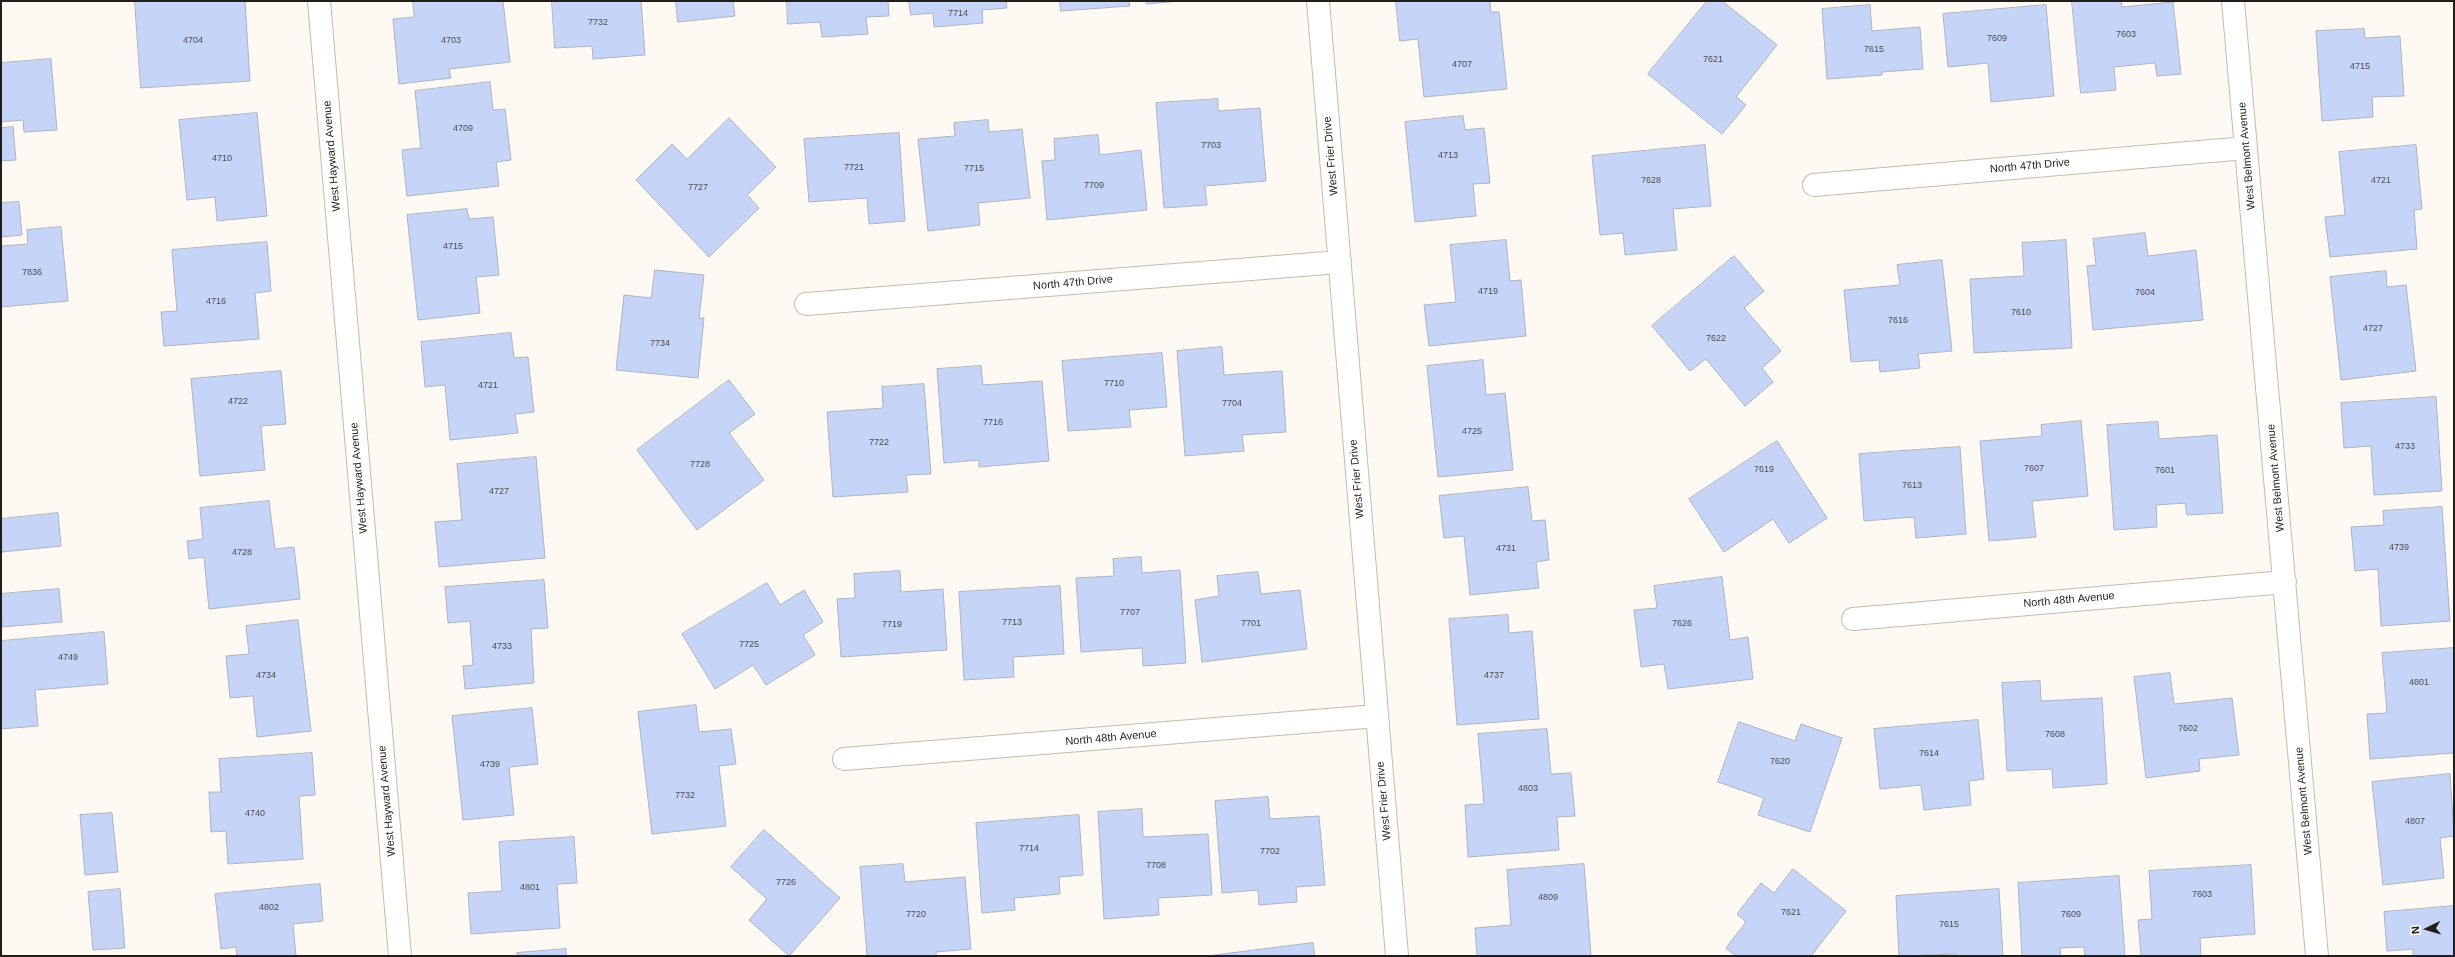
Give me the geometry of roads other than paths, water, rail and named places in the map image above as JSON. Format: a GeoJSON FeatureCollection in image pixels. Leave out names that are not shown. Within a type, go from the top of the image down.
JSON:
{"type":"FeatureCollection","features":[{"type":"Feature","properties":{"kind":"street","name":"West Hayward Avenue"},"geometry":{"type":"LineString","coordinates":[[319,1],[400,956]]}},
{"type":"Feature","properties":{"kind":"street","name":"West Frier Drive"},"geometry":{"type":"LineString","coordinates":[[1318,1],[1397,956]]}},
{"type":"Feature","properties":{"kind":"street","name":"West Belmont Avenue"},"geometry":{"type":"LineString","coordinates":[[2233,1],[2317,956]]}},
{"type":"Feature","properties":{"kind":"street","name":"North 47th Drive"},"geometry":{"type":"LineString","coordinates":[[1814,185],[2246,148]]}},
{"type":"Feature","properties":{"kind":"street","name":"North 47th Drive"},"geometry":{"type":"LineString","coordinates":[[806,304],[1340,262]]}},
{"type":"Feature","properties":{"kind":"street","name":"North 48th Avenue"},"geometry":{"type":"LineString","coordinates":[[1853,618],[2285,582]]}},
{"type":"Feature","properties":{"kind":"street","name":"North 48th Avenue"},"geometry":{"type":"LineString","coordinates":[[844,759],[1377,716]]}}]}
